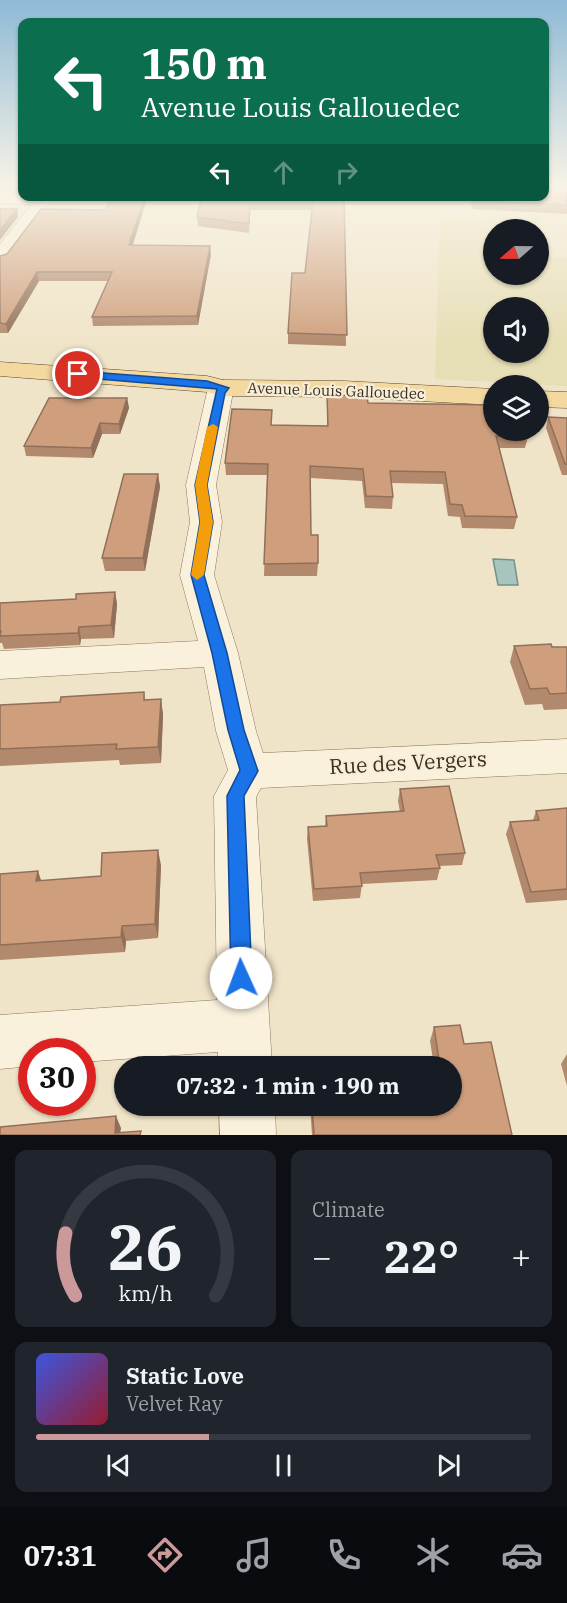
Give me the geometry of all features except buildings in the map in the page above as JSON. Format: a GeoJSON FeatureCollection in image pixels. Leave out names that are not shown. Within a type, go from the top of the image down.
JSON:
{"type":"FeatureCollection","features":[{"type":"Feature","properties":{"kind":"main road","name":"Avenue Louis Gallouedec"},"geometry":{"type":"LineString","coordinates":[[0,369],[196,383],[223,388],[344,389],[483,396]]}},
{"type":"Feature","properties":{"kind":"main road"},"geometry":{"type":"LineString","coordinates":[[549,399],[567,400]]}},
{"type":"Feature","properties":{"kind":"street"},"geometry":{"type":"LineString","coordinates":[[0,257],[12,241]]}},
{"type":"Feature","properties":{"kind":"street"},"geometry":{"type":"LineString","coordinates":[[0,1042],[244,1045],[235,796],[249,771],[236,730],[220,653],[197,575],[206,522],[201,485],[220,393],[223,388]]}},
{"type":"Feature","properties":{"kind":"street"},"geometry":{"type":"LineString","coordinates":[[0,664],[220,653]]}},
{"type":"Feature","properties":{"kind":"street","name":"Rue des Vergers"},"geometry":{"type":"LineString","coordinates":[[249,771],[567,756]]}},
{"type":"Feature","properties":{"kind":"street"},"geometry":{"type":"LineString","coordinates":[[247,1116],[248,1135]]}},
{"type":"Feature","properties":{"kind":"shaded area"},"geometry":{"type":"Polygon","coordinates":[[[439,241],[483,241],[483,285],[549,285],[549,257],[567,258],[567,386],[549,385],[549,375],[483,375],[483,382],[435,379],[439,241]]]}},
{"type":"Feature","properties":{"kind":"water"},"geometry":{"type":"Polygon","coordinates":[[[493,559],[514,560],[518,585],[498,585],[493,559]]]}},
{"type":"Feature","properties":{"kind":"slow traffic"},"geometry":{"type":"LineString","coordinates":[[197,575],[206,522],[201,485],[213,427]]}},
{"type":"Feature","properties":{"kind":"route"},"geometry":{"type":"LineString","coordinates":[[78,374],[207,384],[223,388],[220,393],[201,485],[206,522],[197,575],[220,653],[236,730],[249,771],[235,796],[241,978]]}}]}
